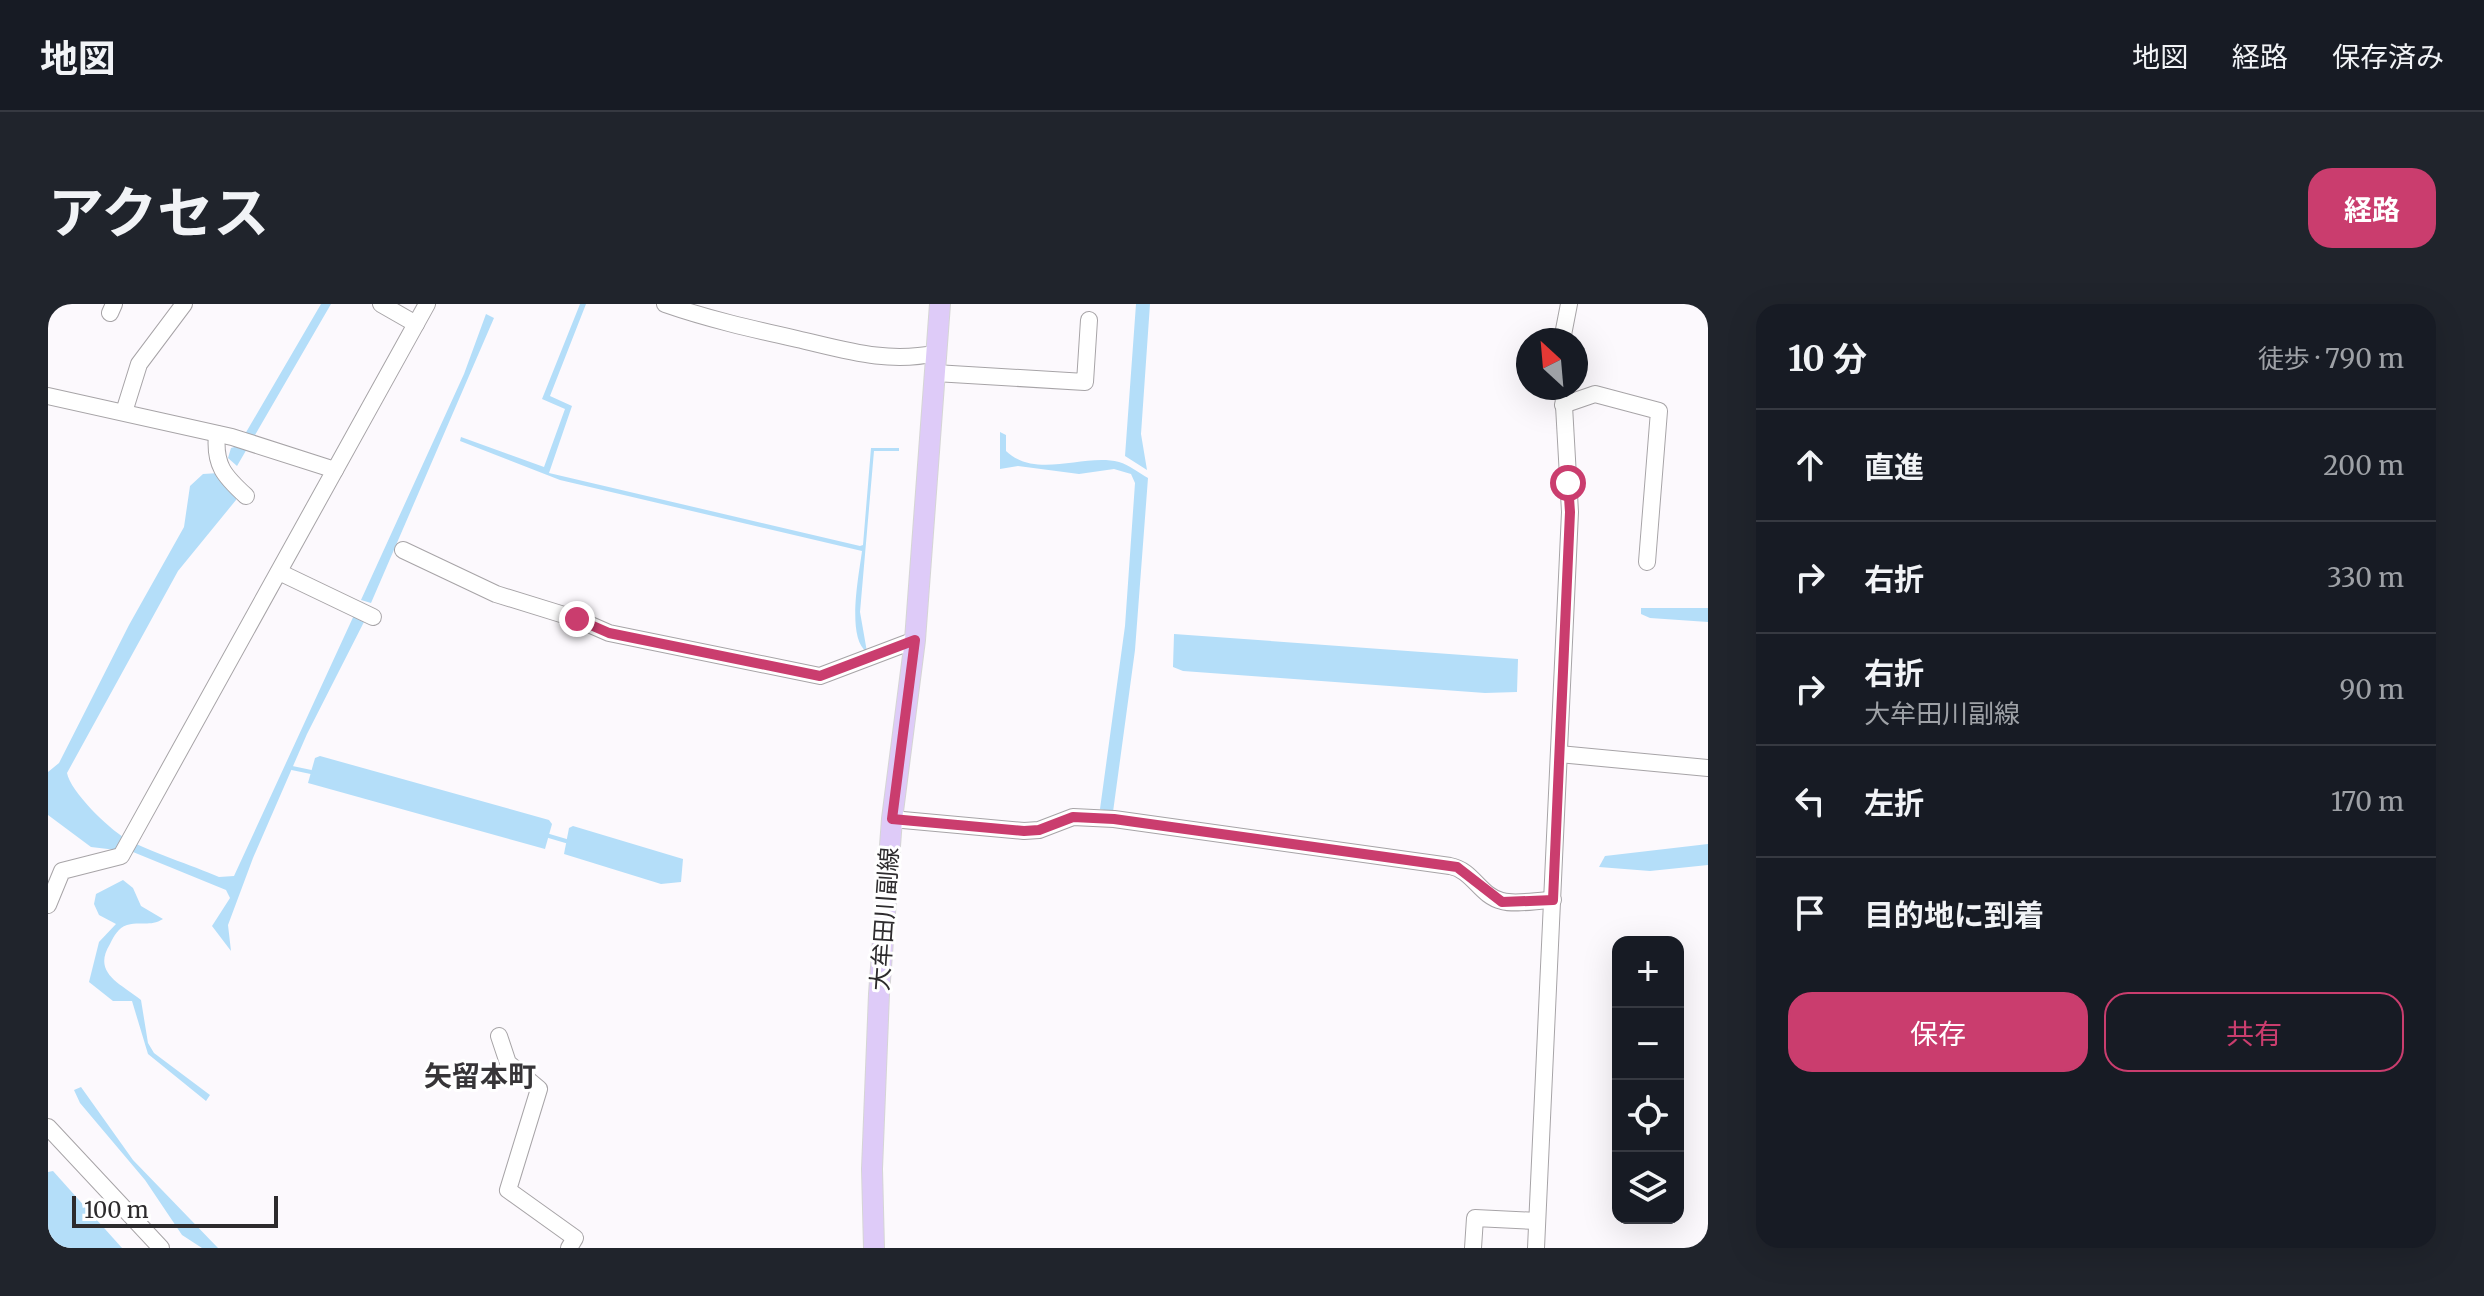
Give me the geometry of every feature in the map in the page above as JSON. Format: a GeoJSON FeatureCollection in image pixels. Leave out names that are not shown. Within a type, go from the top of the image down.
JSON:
{"type":"FeatureCollection","features":[{"type":"Feature","properties":{"kind":"main road","name":"大牟田川副線"},"geometry":{"type":"LineString","coordinates":[[874,1248],[872,1169],[879,994],[892,819],[915,640],[940,304]]}},
{"type":"Feature","properties":{"kind":"street"},"geometry":{"type":"LineString","coordinates":[[124,412],[139,364],[184,304]]}},
{"type":"Feature","properties":{"kind":"street"},"geometry":{"type":"LineString","coordinates":[[381,304],[416,324]]}},
{"type":"Feature","properties":{"kind":"street"},"geometry":{"type":"LineString","coordinates":[[48,905],[55,867],[121,856],[427,304]]}},
{"type":"Feature","properties":{"kind":"street"},"geometry":{"type":"LineString","coordinates":[[665,304],[737,326],[875,357],[1085,382],[1089,320]]}},
{"type":"Feature","properties":{"kind":"street"},"geometry":{"type":"LineString","coordinates":[[1564,328],[1569,304]]}},
{"type":"Feature","properties":{"kind":"street"},"geometry":{"type":"LineString","coordinates":[[1588,394],[1659,411],[1647,562]]}},
{"type":"Feature","properties":{"kind":"street"},"geometry":{"type":"LineString","coordinates":[[48,396],[224,435],[335,470]]}},
{"type":"Feature","properties":{"kind":"street"},"geometry":{"type":"LineString","coordinates":[[1536,1248],[1570,512],[1563,400]]}},
{"type":"Feature","properties":{"kind":"street"},"geometry":{"type":"LineString","coordinates":[[224,435],[215,451],[221,472],[246,496]]}},
{"type":"Feature","properties":{"kind":"street"},"geometry":{"type":"LineString","coordinates":[[403,550],[496,594],[577,619],[609,633],[820,676],[915,640]]}},
{"type":"Feature","properties":{"kind":"street"},"geometry":{"type":"LineString","coordinates":[[279,572],[369,616]]}},
{"type":"Feature","properties":{"kind":"street"},"geometry":{"type":"LineString","coordinates":[[1559,754],[1708,768]]}},
{"type":"Feature","properties":{"kind":"street"},"geometry":{"type":"LineString","coordinates":[[892,819],[1024,831],[1039,830],[1073,817],[1114,819],[1457,867],[1502,902],[1553,900]]}},
{"type":"Feature","properties":{"kind":"street"},"geometry":{"type":"LineString","coordinates":[[499,1036],[508,1063],[539,1089],[508,1190],[575,1238],[569,1248]]}},
{"type":"Feature","properties":{"kind":"street"},"geometry":{"type":"LineString","coordinates":[[48,1127],[161,1248]]}},
{"type":"Feature","properties":{"kind":"street"},"geometry":{"type":"LineString","coordinates":[[1473,1248],[1475,1218],[1537,1221]]}},
{"type":"Feature","properties":{"kind":"water"},"geometry":{"type":"Polygon","coordinates":[[[321,304],[331,304],[237,466],[228,458],[231,448],[238,446],[321,304]]]}},
{"type":"Feature","properties":{"kind":"water"},"geometry":{"type":"Polygon","coordinates":[[[580,304],[586,304],[550,396],[572,406],[549,473],[860,546],[863,545],[871,448],[899,448],[899,451],[874,451],[860,612],[867,652],[861,645],[855,620],[862,551],[560,480],[460,441],[461,437],[544,467],[565,409],[542,399],[580,304]]]}},
{"type":"Feature","properties":{"kind":"water"},"geometry":{"type":"Polygon","coordinates":[[[1136,304],[1150,304],[1141,434],[1147,470],[1125,456],[1136,304]]]}},
{"type":"Feature","properties":{"kind":"water"},"geometry":{"type":"Polygon","coordinates":[[[486,314],[494,318],[371,603],[361,600],[464,374],[486,314]]]}},
{"type":"Feature","properties":{"kind":"water"},"geometry":{"type":"Polygon","coordinates":[[[1000,432],[1006,435],[1006,451],[1032,464],[1105,460],[1123,463],[1148,478],[1135,650],[1113,812],[1100,809],[1125,626],[1135,483],[1131,474],[1114,469],[1079,474],[1018,466],[1000,469],[1000,432]]]}},
{"type":"Feature","properties":{"kind":"water"},"geometry":{"type":"Polygon","coordinates":[[[219,473],[237,493],[236,500],[178,571],[67,773],[91,809],[125,838],[219,877],[234,876],[355,613],[367,616],[307,734],[253,858],[228,925],[231,951],[212,926],[230,898],[226,890],[133,852],[91,847],[48,815],[48,772],[59,763],[129,625],[184,527],[190,486],[203,474],[219,473]]]}},
{"type":"Feature","properties":{"kind":"water"},"geometry":{"type":"Polygon","coordinates":[[[1641,608],[1708,608],[1708,622],[1650,618],[1641,614],[1641,608]]]}},
{"type":"Feature","properties":{"kind":"water"},"geometry":{"type":"Polygon","coordinates":[[[1174,634],[1518,659],[1517,692],[1485,693],[1183,671],[1173,667],[1174,634]]]}},
{"type":"Feature","properties":{"kind":"water"},"geometry":{"type":"Polygon","coordinates":[[[320,756],[549,820],[552,824],[545,849],[308,783],[315,758],[320,756]]]}},
{"type":"Feature","properties":{"kind":"water"},"geometry":{"type":"Polygon","coordinates":[[[573,826],[683,859],[681,882],[661,884],[564,854],[569,828],[573,826]]]}},
{"type":"Feature","properties":{"kind":"water"},"geometry":{"type":"Polygon","coordinates":[[[1708,844],[1708,865],[1650,871],[1599,867],[1605,856],[1708,844]]]}},
{"type":"Feature","properties":{"kind":"water"},"geometry":{"type":"Polygon","coordinates":[[[123,880],[133,888],[141,906],[163,919],[154,923],[127,925],[119,930],[105,954],[106,970],[141,1000],[148,1043],[154,1053],[210,1095],[206,1101],[148,1054],[132,1001],[113,1001],[89,982],[99,942],[116,924],[99,915],[94,904],[96,894],[123,880]]]}},
{"type":"Feature","properties":{"kind":"water"},"geometry":{"type":"Polygon","coordinates":[[[81,1087],[133,1160],[218,1248],[202,1248],[182,1235],[145,1180],[80,1103],[74,1090],[81,1087]]]}},
{"type":"Feature","properties":{"kind":"water"},"geometry":{"type":"Polygon","coordinates":[[[53,1171],[122,1248],[48,1248],[48,1172],[53,1171]]]}},
{"type":"Feature","properties":{"kind":"waterway"},"geometry":{"type":"LineString","coordinates":[[292,768],[311,772]]}},
{"type":"Feature","properties":{"kind":"waterway"},"geometry":{"type":"LineString","coordinates":[[549,836],[566,841]]}},
{"type":"Feature","properties":{"kind":"district","name":"矢留本町"},"geometry":{"type":"Point","coordinates":[480,1076]}},
{"type":"Feature","properties":{"kind":"route"},"geometry":{"type":"LineString","coordinates":[[577,619],[609,633],[820,676],[830,675],[915,640],[892,819],[1024,831],[1039,830],[1073,817],[1114,819],[1457,867],[1502,902],[1553,900],[1570,512],[1568,483]]}}]}
